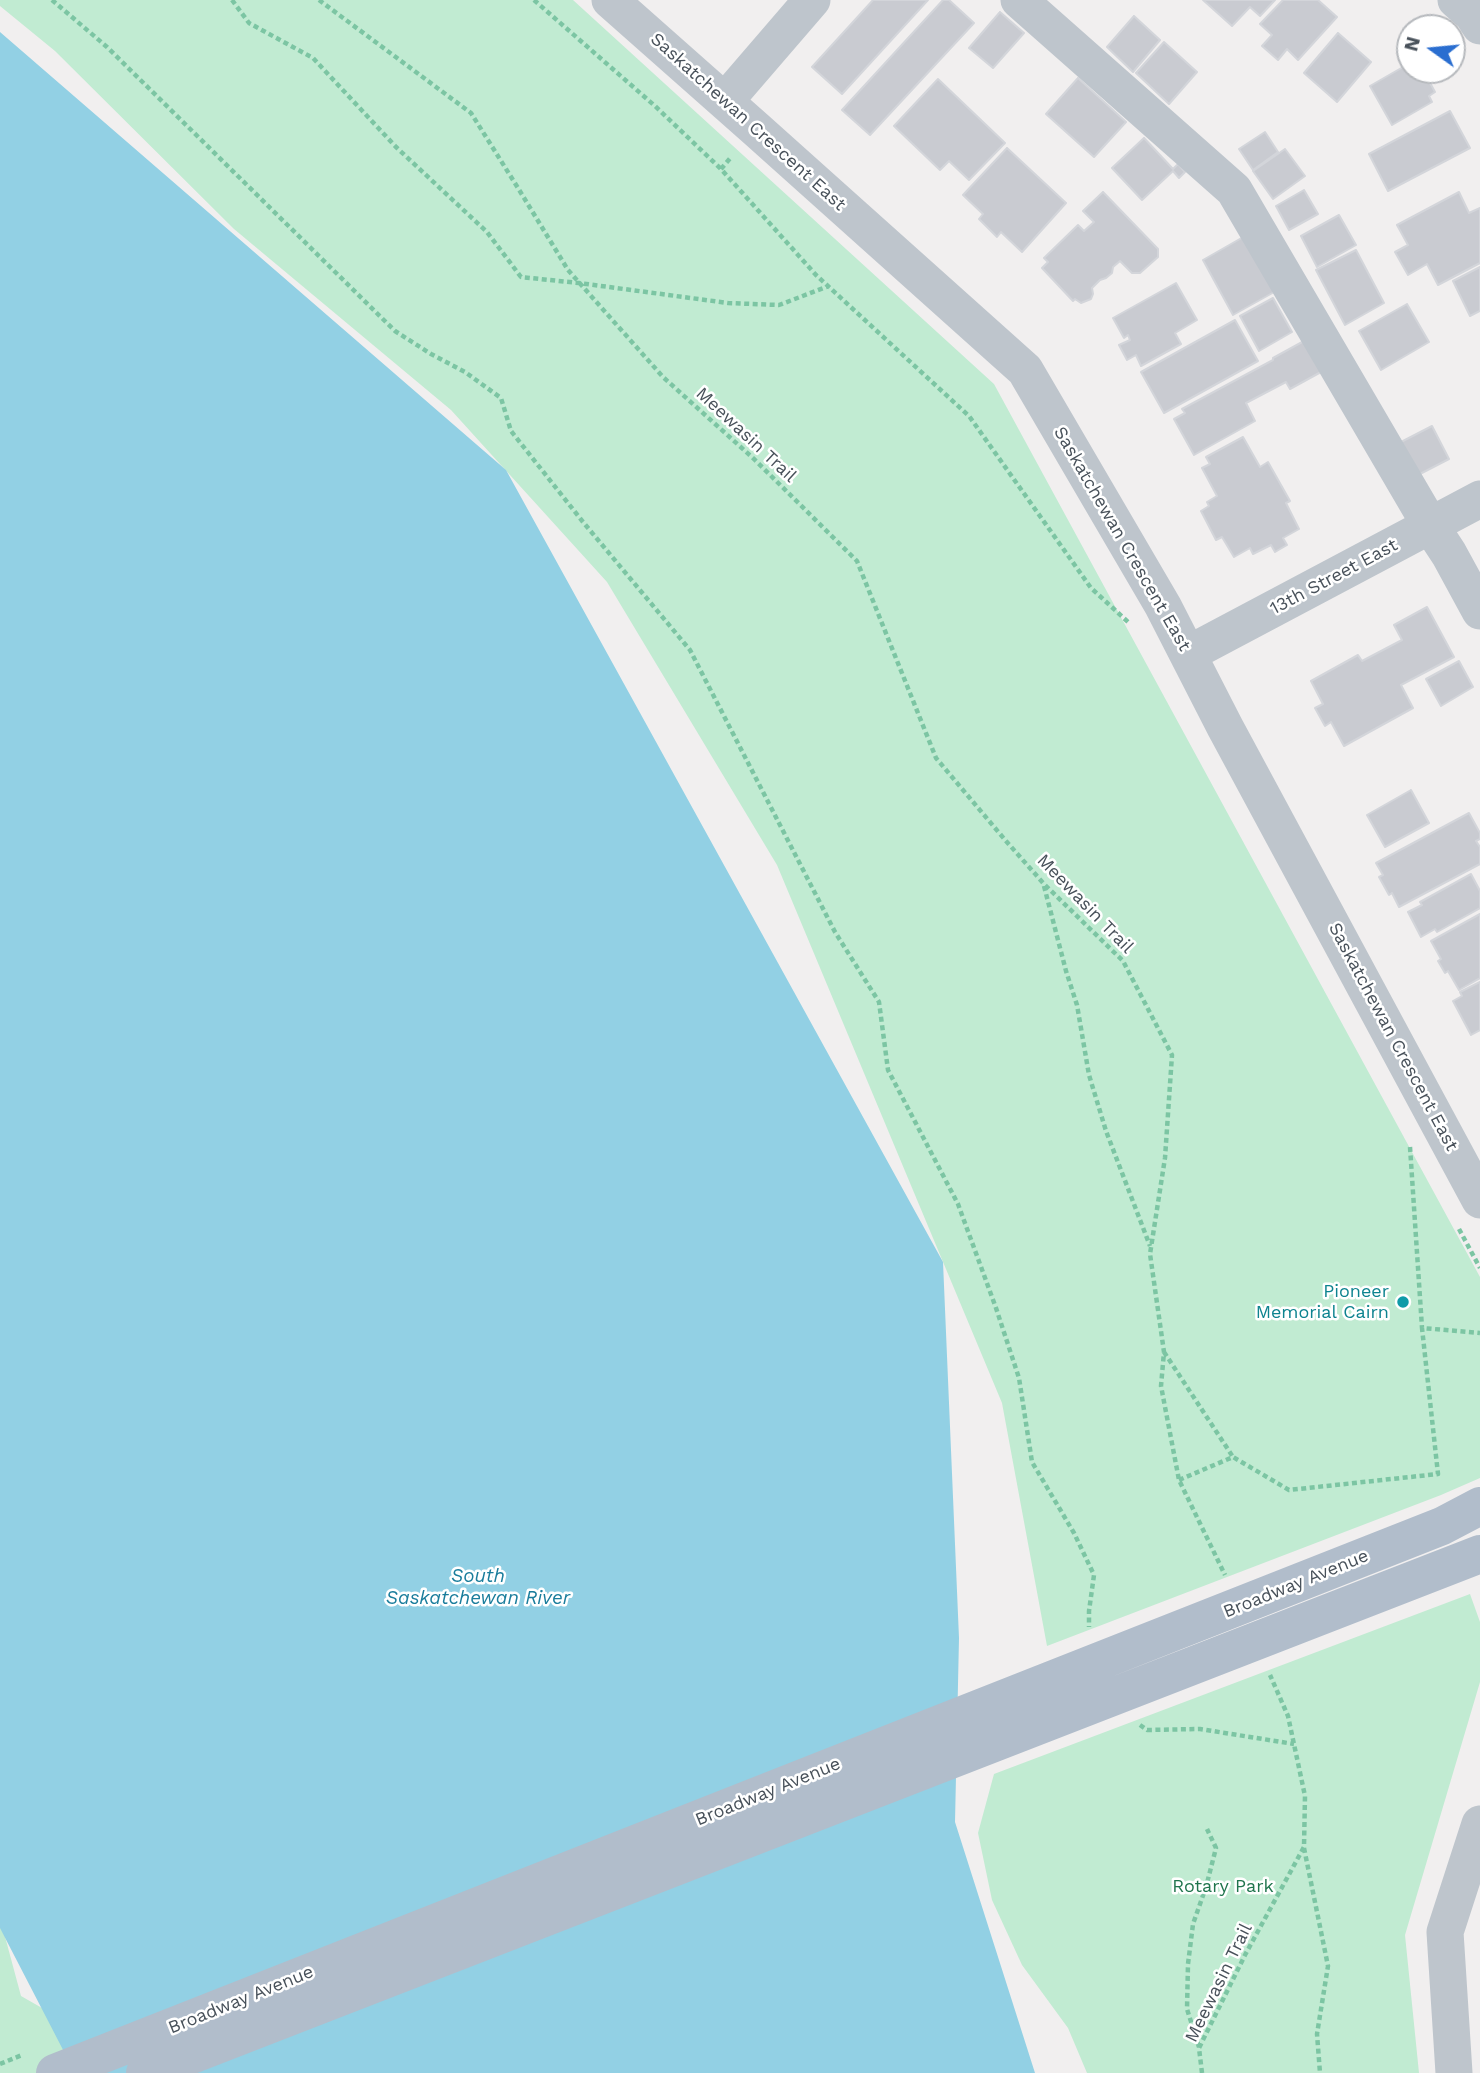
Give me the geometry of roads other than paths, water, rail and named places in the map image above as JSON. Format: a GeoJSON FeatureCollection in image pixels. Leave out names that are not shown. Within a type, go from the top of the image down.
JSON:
{"type":"FeatureCollection","features":[{"type":"Feature","properties":{"kind":"main road","name":"Broadway Avenue"},"geometry":{"type":"LineString","coordinates":[[55,2073],[1442,1526],[1480,1506]]}},
{"type":"Feature","properties":{"kind":"main road","name":"Broadway Avenue"},"geometry":{"type":"LineString","coordinates":[[145,2073],[1469,1558]]}},
{"type":"Feature","properties":{"kind":"street","name":"Saskatchewan Crescent East"},"geometry":{"type":"LineString","coordinates":[[610,0],[1025,370],[1163,607],[1480,1200]]}},
{"type":"Feature","properties":{"kind":"street"},"geometry":{"type":"LineString","coordinates":[[725,101],[812,0]]}},
{"type":"Feature","properties":{"kind":"street"},"geometry":{"type":"LineString","coordinates":[[1019,0],[1234,190],[1480,611]]}},
{"type":"Feature","properties":{"kind":"street"},"geometry":{"type":"LineString","coordinates":[[1456,0],[1473,15],[1480,26]]}},
{"type":"Feature","properties":{"kind":"street","name":"13th Street East"},"geometry":{"type":"LineString","coordinates":[[1188,654],[1480,499]]}},
{"type":"Feature","properties":{"kind":"street"},"geometry":{"type":"LineString","coordinates":[[1462,2071],[1445,1932],[1480,1824]]}},
{"type":"Feature","properties":{"kind":"water","name":"South Saskatchewan River"},"geometry":{"type":"Polygon","coordinates":[[[0,32],[506,470],[943,1262],[959,1638],[955,1822],[1035,2073],[75,2073],[0,1928],[0,32]]]}},
{"type":"Feature","properties":{"kind":"place","name":"Pioneer Memorial Cairn"},"geometry":{"type":"Point","coordinates":[1403,1302]}},
{"type":"Feature","properties":{"kind":"park label","name":"Rotary Park"},"geometry":{"type":"Point","coordinates":[1223,1887]}}]}
